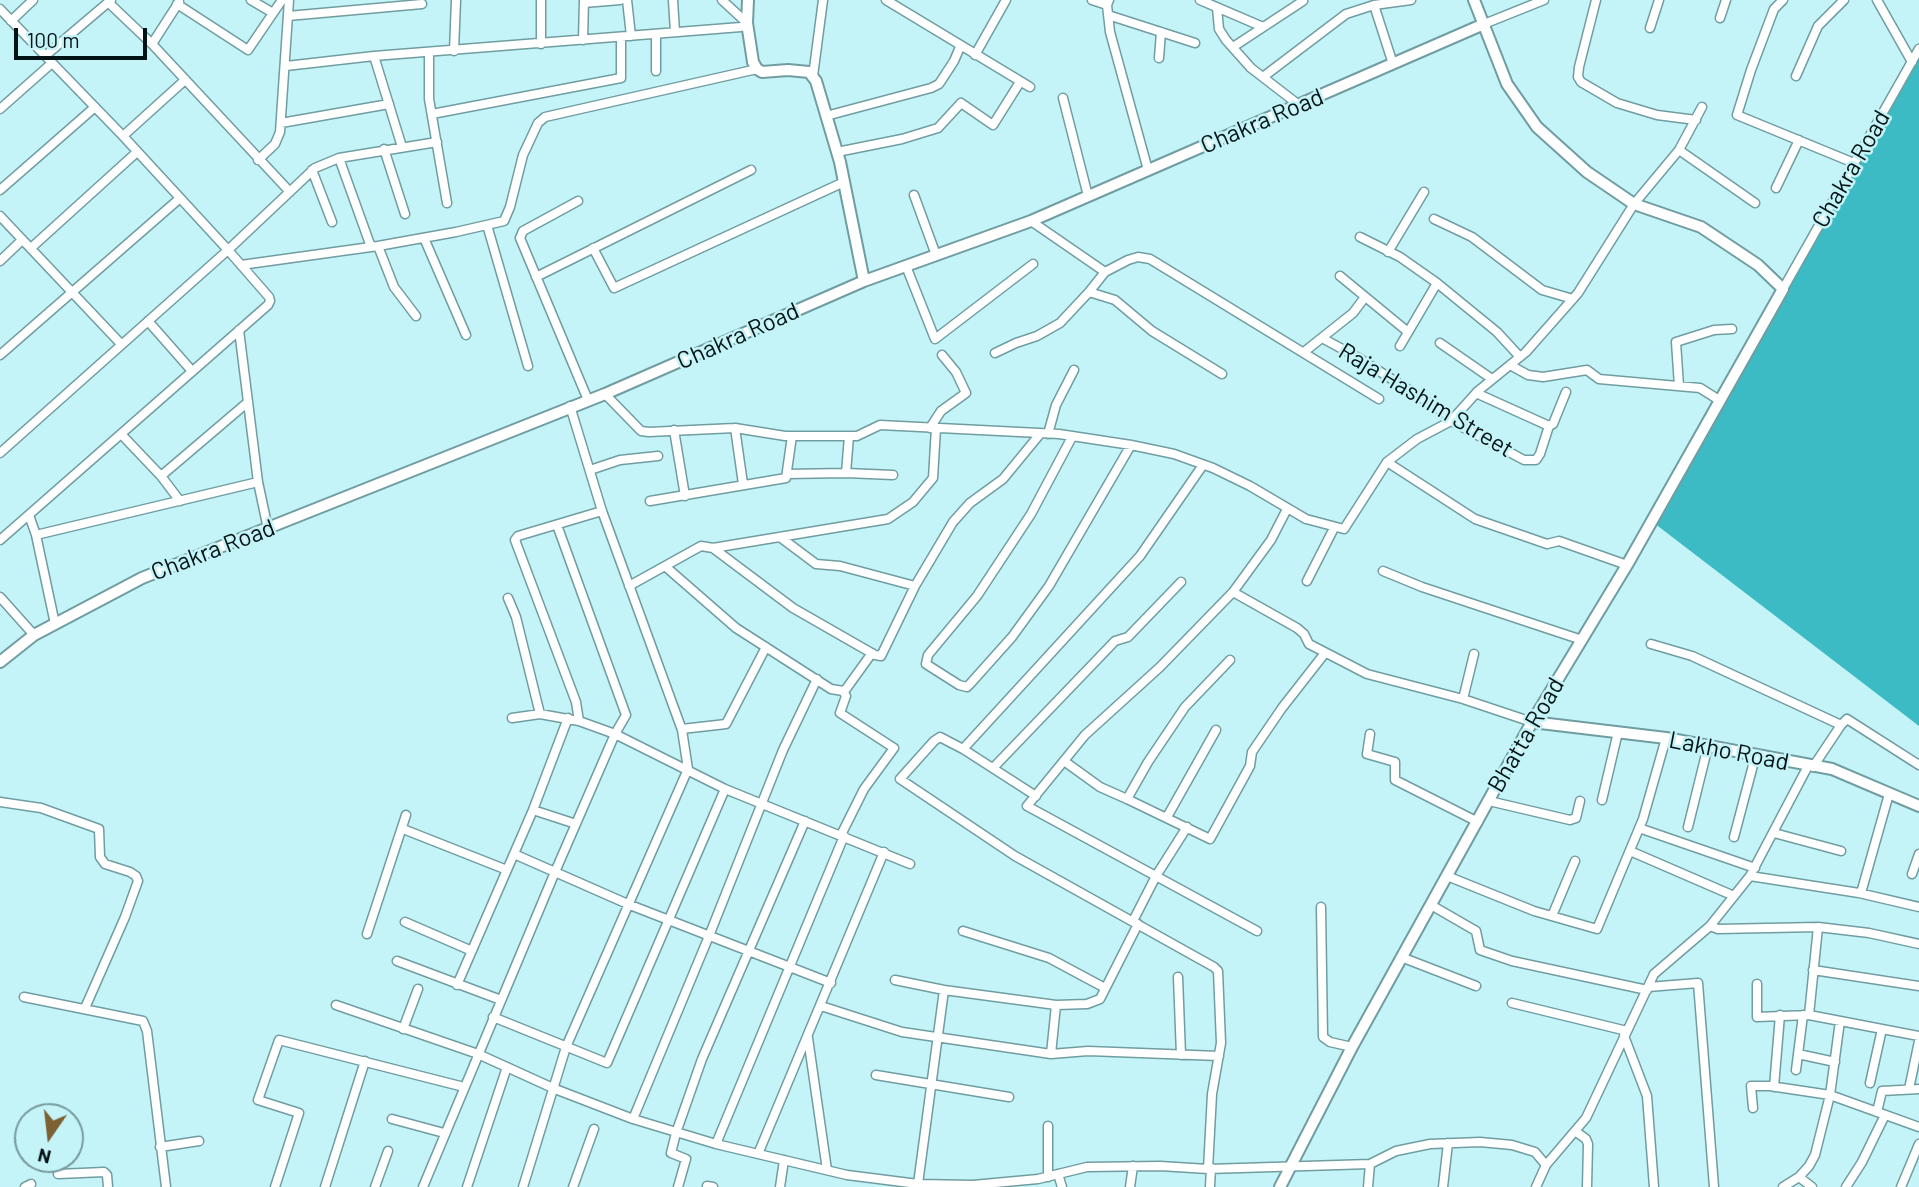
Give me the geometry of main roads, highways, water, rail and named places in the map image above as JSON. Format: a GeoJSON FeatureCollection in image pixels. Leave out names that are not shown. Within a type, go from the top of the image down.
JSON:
{"type":"FeatureCollection","features":[{"type":"Feature","properties":{"kind":"main road"},"geometry":{"type":"LineString","coordinates":[[748,0],[747,23],[753,62],[757,69],[762,72],[809,72],[814,76],[837,152],[864,281]]}},
{"type":"Feature","properties":{"kind":"main road"},"geometry":{"type":"LineString","coordinates":[[1474,0],[1484,24]]}},
{"type":"Feature","properties":{"kind":"main road","name":"Chakra Road"},"geometry":{"type":"LineString","coordinates":[[0,663],[34,635],[142,578],[605,394],[864,281],[1031,221],[1484,24]]}},
{"type":"Feature","properties":{"kind":"main road","name":"Bhatta Road"},"geometry":{"type":"LineString","coordinates":[[1280,1187],[1352,1047],[1532,722],[1627,565],[1783,289],[1758,265],[1702,227],[1634,204],[1587,172],[1538,127],[1507,84],[1484,24]]}},
{"type":"Feature","properties":{"kind":"main road","name":"Lakho Road"},"geometry":{"type":"LineString","coordinates":[[1532,722],[1666,738],[1832,769],[1919,806]]}}]}
